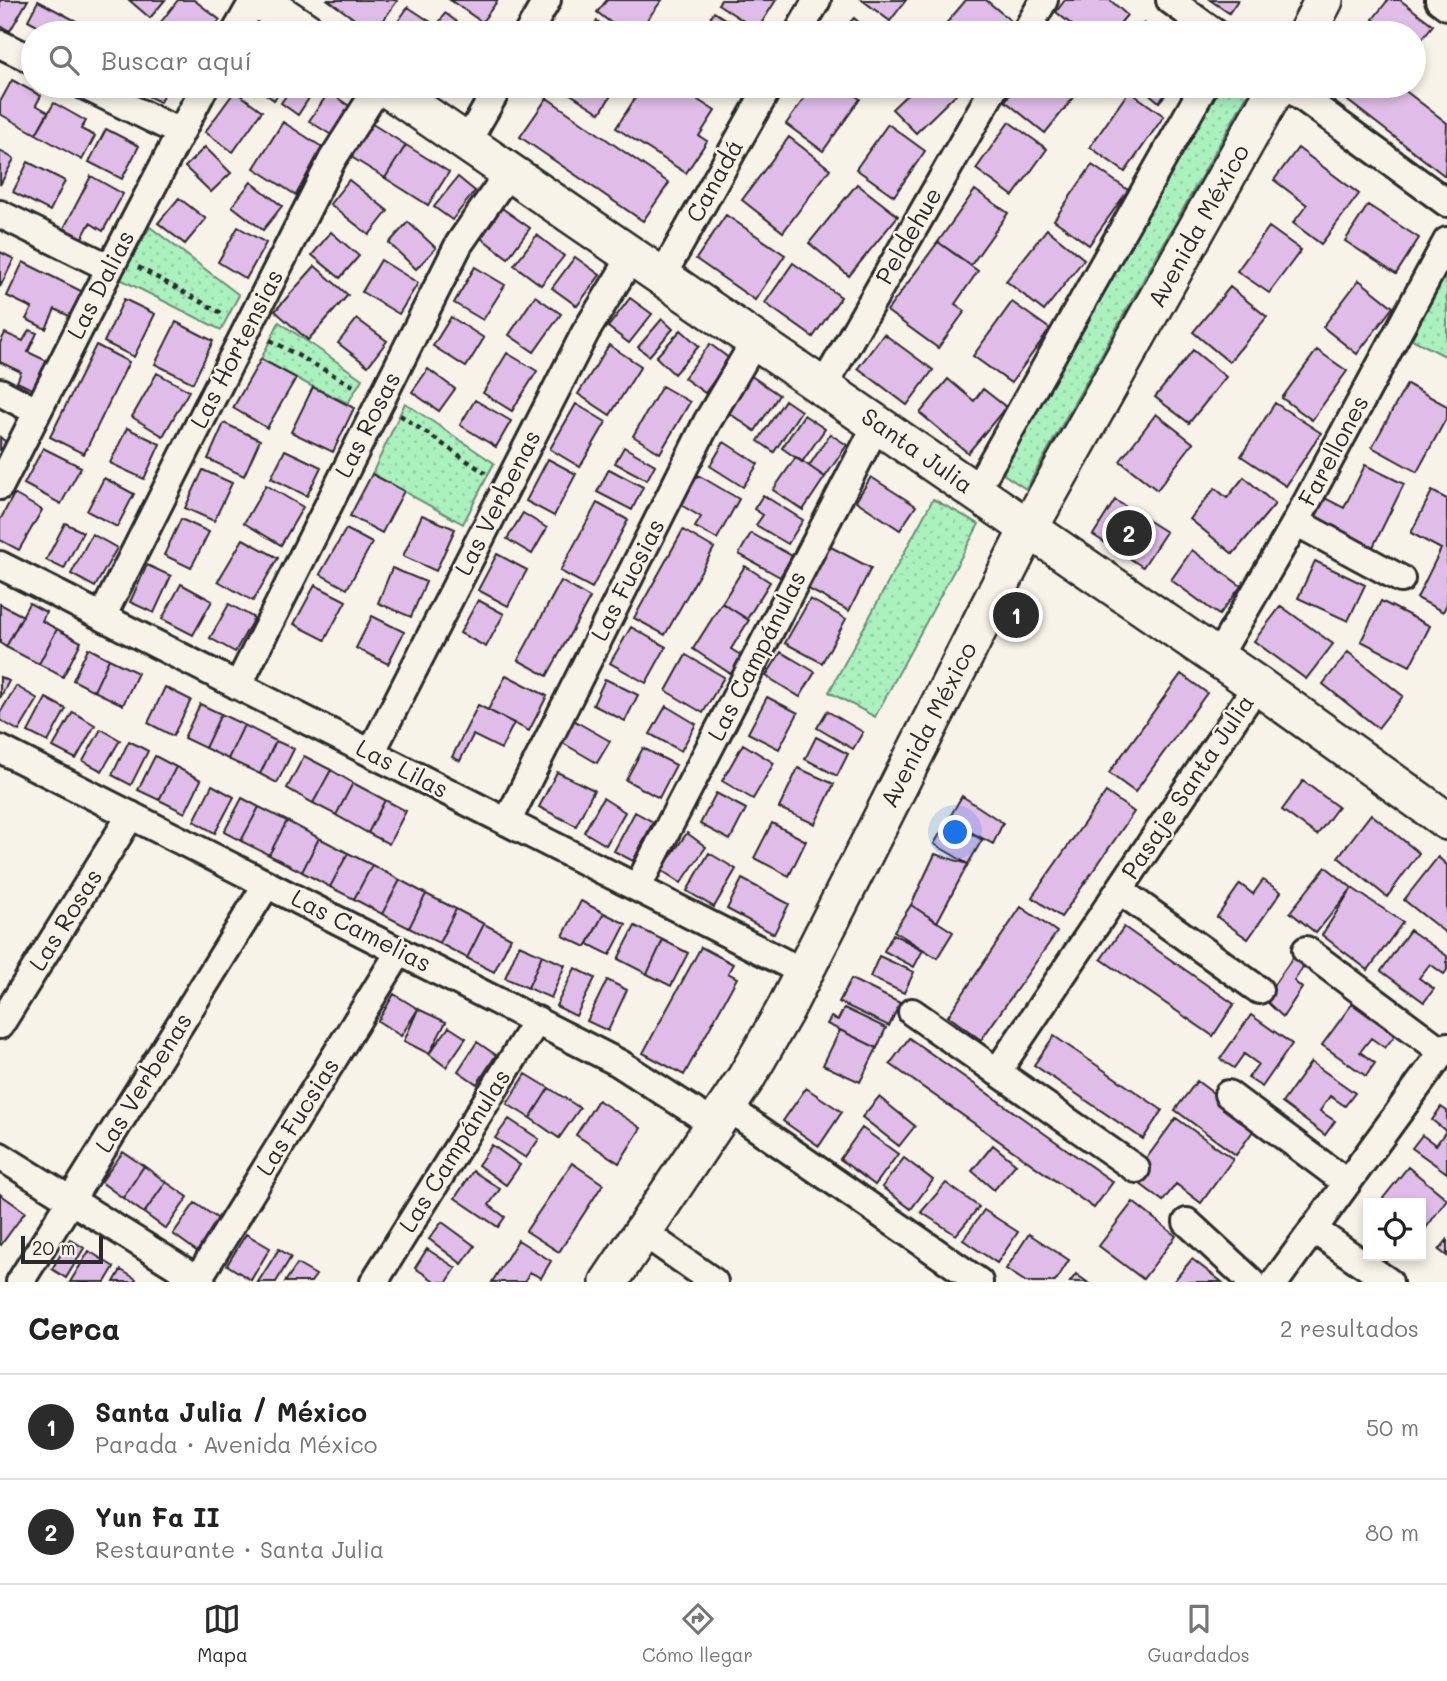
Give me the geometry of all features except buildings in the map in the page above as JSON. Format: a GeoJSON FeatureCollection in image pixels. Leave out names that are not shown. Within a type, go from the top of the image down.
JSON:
{"type":"FeatureCollection","features":[{"type":"Feature","properties":{"kind":"street"},"geometry":{"type":"LineString","coordinates":[[535,21],[547,0]]}},
{"type":"Feature","properties":{"kind":"street"},"geometry":{"type":"LineString","coordinates":[[805,21],[817,0]]}},
{"type":"Feature","properties":{"kind":"street"},"geometry":{"type":"LineString","coordinates":[[1032,21],[1044,0]]}},
{"type":"Feature","properties":{"kind":"street"},"geometry":{"type":"LineString","coordinates":[[1170,0],[1199,21]]}},
{"type":"Feature","properties":{"kind":"street"},"geometry":{"type":"LineString","coordinates":[[1313,21],[1324,0]]}},
{"type":"Feature","properties":{"kind":"street"},"geometry":{"type":"LineString","coordinates":[[1439,0],[1447,6]]}},
{"type":"Feature","properties":{"kind":"street"},"geometry":{"type":"LineString","coordinates":[[257,21],[278,10]]}},
{"type":"Feature","properties":{"kind":"street"},"geometry":{"type":"LineString","coordinates":[[0,44],[21,54]]}},
{"type":"Feature","properties":{"kind":"street"},"geometry":{"type":"LineString","coordinates":[[110,98],[180,132]]}},
{"type":"Feature","properties":{"kind":"street","name":"Las Dalias"},"geometry":{"type":"LineString","coordinates":[[0,486],[36,411],[198,98]]}},
{"type":"Feature","properties":{"kind":"street","name":"Las Hortensias"},"geometry":{"type":"LineString","coordinates":[[102,617],[332,160],[373,98]]}},
{"type":"Feature","properties":{"kind":"street","name":"Santa Julia"},"geometry":{"type":"LineString","coordinates":[[399,98],[1257,685],[1447,821]]}},
{"type":"Feature","properties":{"kind":"street"},"geometry":{"type":"LineString","coordinates":[[467,142],[492,98]]}},
{"type":"Feature","properties":{"kind":"street","name":"Canadá"},"geometry":{"type":"LineString","coordinates":[[662,276],[762,98]]}},
{"type":"Feature","properties":{"kind":"street","name":"Peldehue"},"geometry":{"type":"LineString","coordinates":[[823,387],[988,98]]}},
{"type":"Feature","properties":{"kind":"street"},"geometry":{"type":"LineString","coordinates":[[975,492],[1197,98]]}},
{"type":"Feature","properties":{"kind":"street","name":"Avenida México"},"geometry":{"type":"LineString","coordinates":[[609,1282],[764,1048],[1029,528],[1271,98]]}},
{"type":"Feature","properties":{"kind":"street"},"geometry":{"type":"LineString","coordinates":[[1303,98],[1447,203]]}},
{"type":"Feature","properties":{"kind":"street","name":"Las Rosas"},"geometry":{"type":"LineString","coordinates":[[238,686],[458,244],[509,172]]}},
{"type":"Feature","properties":{"kind":"street"},"geometry":{"type":"LineString","coordinates":[[0,214],[113,261]]}},
{"type":"Feature","properties":{"kind":"street","name":"Farellones"},"geometry":{"type":"LineString","coordinates":[[1217,658],[1296,522],[1447,241]]}},
{"type":"Feature","properties":{"kind":"street","name":"Las Verbenas"},"geometry":{"type":"LineString","coordinates":[[371,753],[585,333],[632,256]]}},
{"type":"Feature","properties":{"kind":"street","name":"Las Fucsias"},"geometry":{"type":"LineString","coordinates":[[507,822],[707,422],[755,341]]}},
{"type":"Feature","properties":{"kind":"street"},"geometry":{"type":"LineString","coordinates":[[0,393],[36,411]]}},
{"type":"Feature","properties":{"kind":"street","name":"Las Campánulas"},"geometry":{"type":"LineString","coordinates":[[637,888],[877,424]]}},
{"type":"Feature","properties":{"kind":"street"},"geometry":{"type":"LineString","coordinates":[[1296,522],[1401,579]]}},
{"type":"Feature","properties":{"kind":"street","name":"Las Lilas"},"geometry":{"type":"LineString","coordinates":[[0,565],[804,973]]}},
{"type":"Feature","properties":{"kind":"street","name":"Pasaje Santa Julia"},"geometry":{"type":"LineString","coordinates":[[997,1072],[1257,685]]}},
{"type":"Feature","properties":{"kind":"street","name":"Las Camelias"},"geometry":{"type":"LineString","coordinates":[[0,749],[721,1116],[979,1282]]}},
{"type":"Feature","properties":{"kind":"street","name":"Las Rosas"},"geometry":{"type":"LineString","coordinates":[[0,1025],[131,815]]}},
{"type":"Feature","properties":{"kind":"street","name":"Las Verbenas"},"geometry":{"type":"LineString","coordinates":[[20,1282],[267,884]]}},
{"type":"Feature","properties":{"kind":"street","name":"Pasaje Santa Julia"},"geometry":{"type":"LineString","coordinates":[[1119,890],[1259,990]]}},
{"type":"Feature","properties":{"kind":"street"},"geometry":{"type":"LineString","coordinates":[[1275,1282],[1445,1049],[1306,950]]}},
{"type":"Feature","properties":{"kind":"street","name":"Las Fucsias"},"geometry":{"type":"LineString","coordinates":[[199,1281],[400,951]]}},
{"type":"Feature","properties":{"kind":"street"},"geometry":{"type":"LineString","coordinates":[[912,1012],[1136,1169]]}},
{"type":"Feature","properties":{"kind":"street","name":"Las Campánulas"},"geometry":{"type":"LineString","coordinates":[[374,1282],[537,1020]]}},
{"type":"Feature","properties":{"kind":"street"},"geometry":{"type":"LineString","coordinates":[[1228,1094],[1347,1183]]}},
{"type":"Feature","properties":{"kind":"street"},"geometry":{"type":"LineString","coordinates":[[0,1156],[199,1281]]}},
{"type":"Feature","properties":{"kind":"street"},"geometry":{"type":"LineString","coordinates":[[1187,1222],[1252,1282]]}},
{"type":"Feature","properties":{"kind":"street"},"geometry":{"type":"LineString","coordinates":[[1313,1229],[1389,1282]]}},
{"type":"Feature","properties":{"kind":"street"},"geometry":{"type":"LineString","coordinates":[[643,1231],[714,1282]]}},
{"type":"Feature","properties":{"kind":"path"},"geometry":{"type":"LineString","coordinates":[[113,261],[248,328],[380,401],[506,487]]}},
{"type":"Feature","properties":{"kind":"green space"},"geometry":{"type":"Polygon","coordinates":[[[1199,98],[1245,98],[1026,489],[991,466],[1199,98]]]}},
{"type":"Feature","properties":{"kind":"green space"},"geometry":{"type":"Polygon","coordinates":[[[150,227],[239,295],[221,330],[120,279],[150,227]]]}},
{"type":"Feature","properties":{"kind":"green space"},"geometry":{"type":"Polygon","coordinates":[[[1447,263],[1447,357],[1408,337],[1447,263]]]}},
{"type":"Feature","properties":{"kind":"green space"},"geometry":{"type":"Polygon","coordinates":[[[279,322],[362,379],[348,403],[261,359],[279,322]]]}},
{"type":"Feature","properties":{"kind":"green space"},"geometry":{"type":"Polygon","coordinates":[[[405,403],[494,463],[463,524],[372,474],[405,403]]]}},
{"type":"Feature","properties":{"kind":"green space"},"geometry":{"type":"Polygon","coordinates":[[[933,499],[979,524],[875,717],[829,692],[933,499]]]}},
{"type":"Feature","properties":{"kind":"place","name":"Yun Fa II"},"geometry":{"type":"Point","coordinates":[1129,533]}},
{"type":"Feature","properties":{"kind":"place","name":"Santa Julia / México"},"geometry":{"type":"Point","coordinates":[1016,615]}}]}
